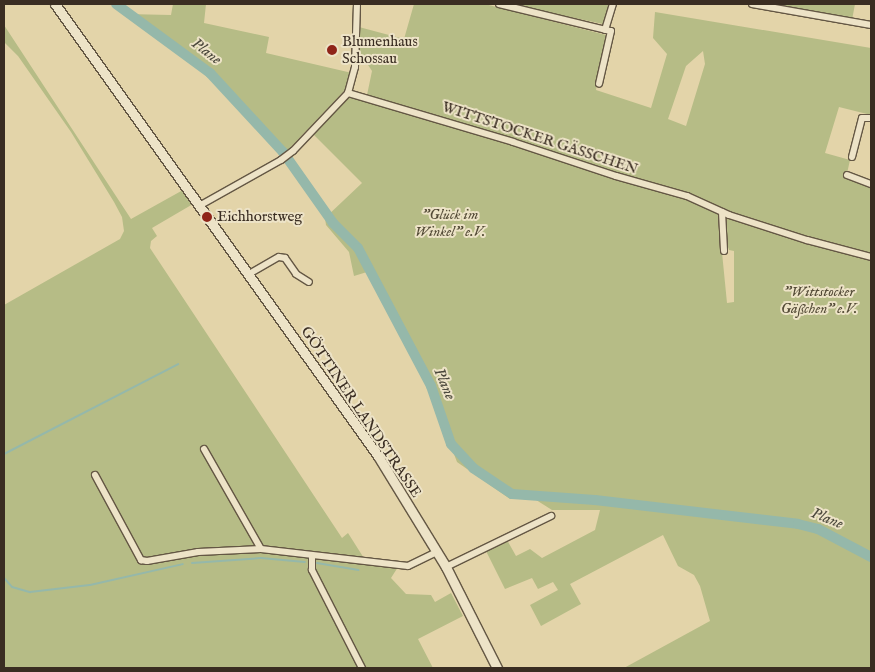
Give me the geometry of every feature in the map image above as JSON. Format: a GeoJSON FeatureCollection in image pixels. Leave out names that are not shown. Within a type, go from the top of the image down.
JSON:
{"type":"FeatureCollection","features":[{"type":"Feature","properties":{"kind":"street","name":"GÖTTINER LANDSTRASSE"},"geometry":{"type":"LineString","coordinates":[[55,4],[377,455],[446,567],[497,668]]}},
{"type":"Feature","properties":{"kind":"street"},"geometry":{"type":"LineString","coordinates":[[199,206],[281,160],[293,151],[348,93],[355,67],[356,4]]}},
{"type":"Feature","properties":{"kind":"street"},"geometry":{"type":"LineString","coordinates":[[499,4],[610,31],[599,84]]}},
{"type":"Feature","properties":{"kind":"street"},"geometry":{"type":"LineString","coordinates":[[605,30],[613,4]]}},
{"type":"Feature","properties":{"kind":"street"},"geometry":{"type":"LineString","coordinates":[[752,4],[871,25]]}},
{"type":"Feature","properties":{"kind":"street","name":"WITTSTOCKER GÄSSCHEN"},"geometry":{"type":"LineString","coordinates":[[348,93],[458,125],[616,176],[687,196],[722,212],[807,240],[871,257]]}},
{"type":"Feature","properties":{"kind":"street"},"geometry":{"type":"LineString","coordinates":[[852,157],[862,118],[871,118]]}},
{"type":"Feature","properties":{"kind":"street"},"geometry":{"type":"LineString","coordinates":[[847,175],[871,184]]}},
{"type":"Feature","properties":{"kind":"street"},"geometry":{"type":"LineString","coordinates":[[722,212],[724,251]]}},
{"type":"Feature","properties":{"kind":"street"},"geometry":{"type":"LineString","coordinates":[[249,274],[279,257],[285,258],[296,274],[309,282]]}},
{"type":"Feature","properties":{"kind":"street"},"geometry":{"type":"LineString","coordinates":[[204,449],[260,550]]}},
{"type":"Feature","properties":{"kind":"street"},"geometry":{"type":"LineString","coordinates":[[95,475],[142,560],[147,561],[198,552],[260,550],[408,566],[437,552]]}},
{"type":"Feature","properties":{"kind":"street"},"geometry":{"type":"LineString","coordinates":[[446,567],[550,516]]}},
{"type":"Feature","properties":{"kind":"street"},"geometry":{"type":"LineString","coordinates":[[312,556],[312,570],[362,668]]}},
{"type":"Feature","properties":{"kind":"green space"},"geometry":{"type":"Polygon","coordinates":[[[173,4],[206,4],[204,23],[269,37],[266,53],[352,73],[346,89],[283,155],[210,73],[126,14],[171,15],[173,4]]]}},
{"type":"Feature","properties":{"kind":"green space"},"geometry":{"type":"Polygon","coordinates":[[[414,4],[485,4],[606,35],[596,90],[651,108],[667,54],[653,38],[655,12],[871,48],[871,115],[839,107],[825,153],[850,160],[846,178],[871,186],[871,255],[803,236],[367,95],[372,71],[359,51],[359,27],[404,39],[414,4]],[[703,51],[686,66],[668,119],[686,126],[705,64],[703,51]]]}},
{"type":"Feature","properties":{"kind":"green space"},"geometry":{"type":"Polygon","coordinates":[[[508,4],[609,4],[603,24],[508,4]]]}},
{"type":"Feature","properties":{"kind":"green space"},"geometry":{"type":"Polygon","coordinates":[[[761,4],[855,4],[852,20],[761,4]]]}},
{"type":"Feature","properties":{"kind":"green space"},"geometry":{"type":"Polygon","coordinates":[[[4,25],[131,219],[183,190],[193,204],[152,228],[157,236],[151,241],[150,248],[342,538],[348,533],[367,563],[398,567],[391,578],[406,594],[431,595],[435,602],[451,593],[463,616],[418,639],[433,668],[4,668],[4,305],[120,239],[124,231],[122,217],[114,202],[71,132],[18,56],[4,42],[4,25]]]}},
{"type":"Feature","properties":{"kind":"green space"},"geometry":{"type":"Polygon","coordinates":[[[349,95],[686,199],[718,212],[727,303],[734,302],[734,251],[729,250],[727,244],[727,217],[741,223],[871,260],[871,556],[819,528],[797,524],[818,529],[871,558],[871,668],[624,668],[710,621],[700,586],[694,575],[678,566],[663,535],[570,584],[581,604],[541,626],[530,605],[558,590],[553,582],[538,589],[532,578],[505,589],[486,551],[507,540],[516,556],[530,549],[542,558],[595,530],[600,510],[552,510],[533,498],[514,495],[510,499],[457,462],[435,404],[400,331],[367,272],[354,276],[349,252],[326,225],[325,218],[362,183],[313,134],[349,95]]]}},
{"type":"Feature","properties":{"kind":"waterway","name":"Plane"},"geometry":{"type":"LineString","coordinates":[[116,4],[210,73],[283,152],[333,223],[358,248],[431,386],[451,444],[473,468],[512,494],[595,500],[798,524],[818,529],[871,557]]}},
{"type":"Feature","properties":{"kind":"waterway"},"geometry":{"type":"LineString","coordinates":[[4,454],[178,364]]}},
{"type":"Feature","properties":{"kind":"waterway"},"geometry":{"type":"LineString","coordinates":[[192,563],[261,558],[305,562]]}},
{"type":"Feature","properties":{"kind":"waterway"},"geometry":{"type":"LineString","coordinates":[[317,563],[358,570]]}},
{"type":"Feature","properties":{"kind":"waterway"},"geometry":{"type":"LineString","coordinates":[[4,578],[12,587],[30,592],[90,585],[183,564]]}},
{"type":"Feature","properties":{"kind":"place","name":"Blumenhaus Schossau"},"geometry":{"type":"Point","coordinates":[332,50]}},
{"type":"Feature","properties":{"kind":"place","name":"Eichhorstweg"},"geometry":{"type":"Point","coordinates":[207,217]}},
{"type":"Feature","properties":{"kind":"park label","name":"\"Glück im Winkel\" e.V."},"geometry":{"type":"Point","coordinates":[450,222]}},
{"type":"Feature","properties":{"kind":"park label","name":"\"Wittstocker Gäßchen\" e.V."},"geometry":{"type":"Point","coordinates":[819,300]}}]}
